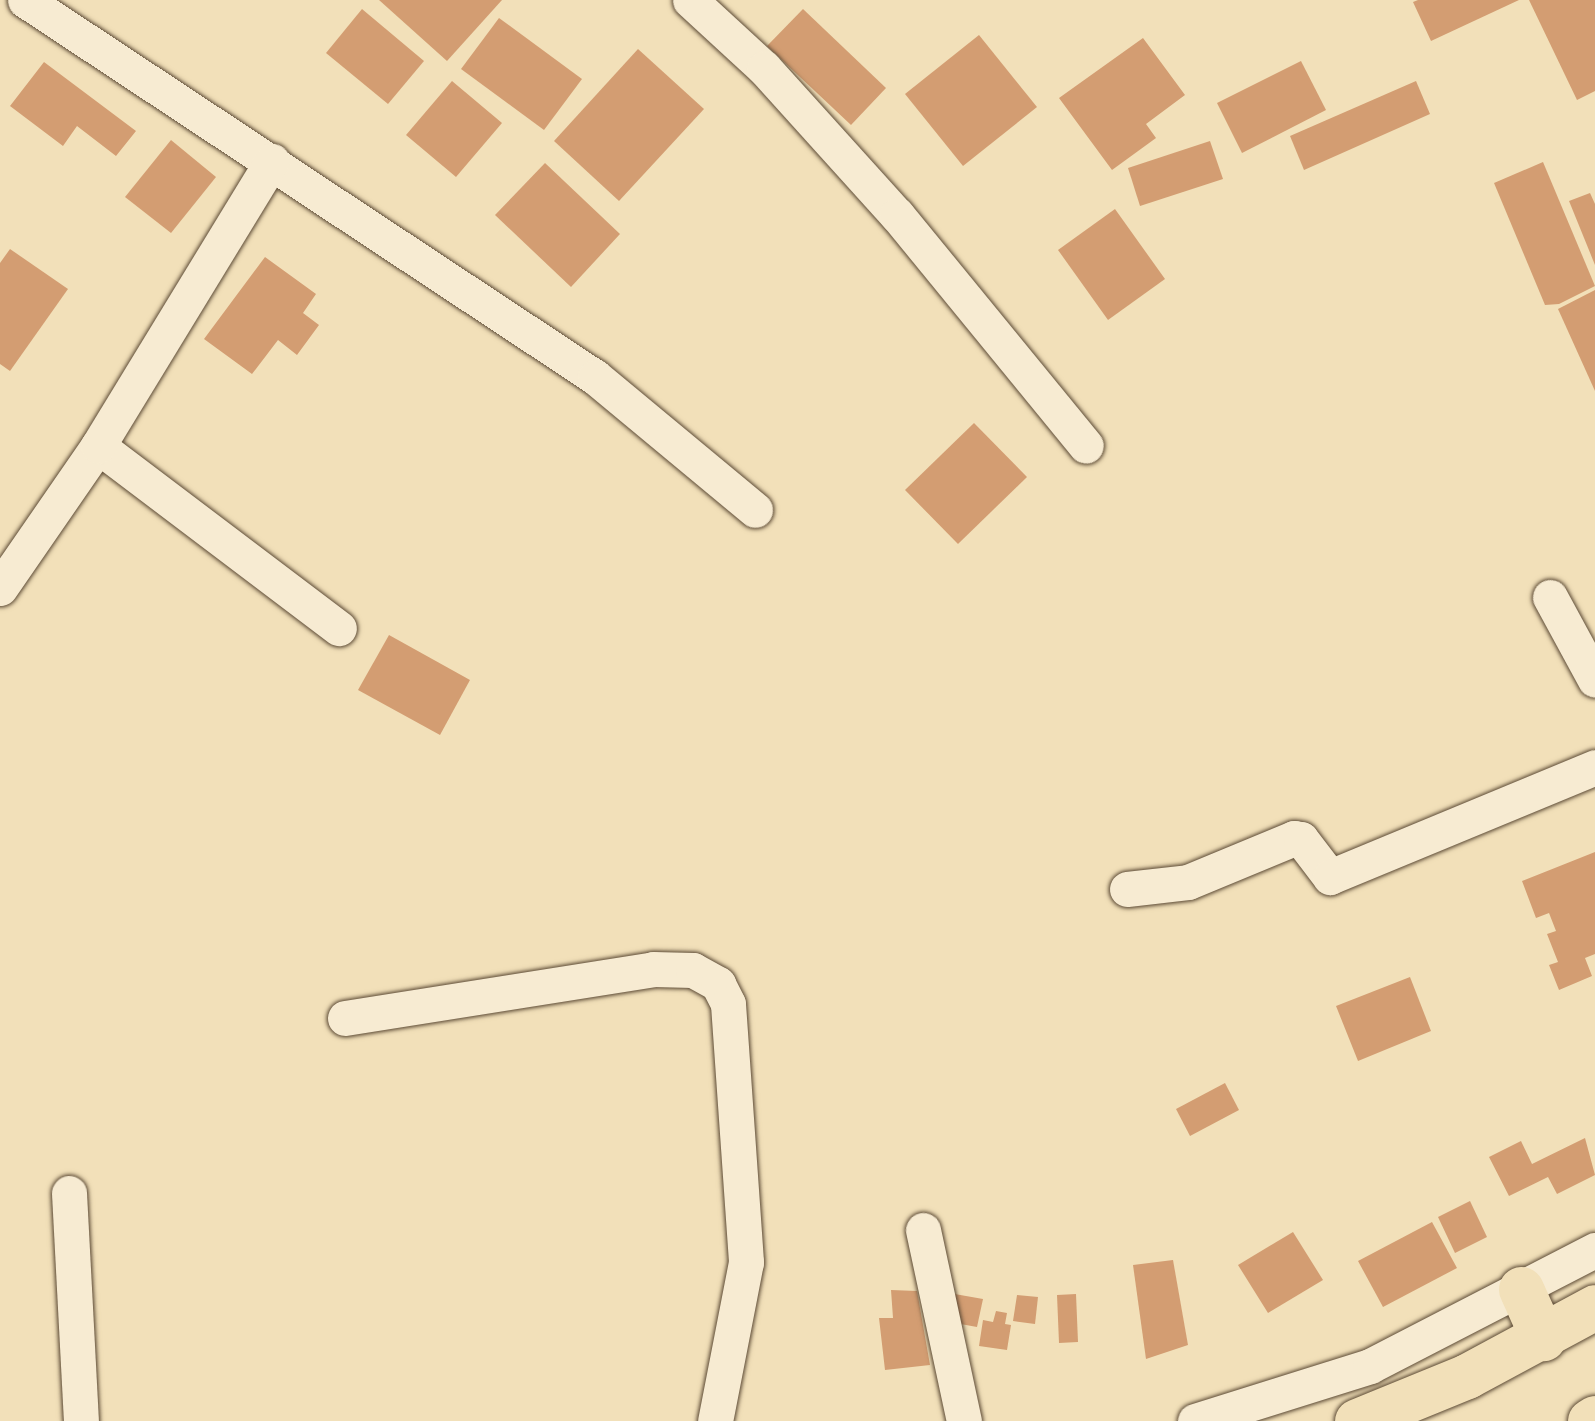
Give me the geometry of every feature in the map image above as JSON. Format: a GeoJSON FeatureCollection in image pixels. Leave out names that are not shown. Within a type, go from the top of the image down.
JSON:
{"type":"FeatureCollection","features":[{"type":"Feature","properties":{"kind":"main road"},"geometry":{"type":"LineString","coordinates":[[1521,1289],[1543,1338]]}},
{"type":"Feature","properties":{"kind":"main road"},"geometry":{"type":"LineString","coordinates":[[1357,1421],[1543,1338],[1595,1308]]}},
{"type":"Feature","properties":{"kind":"street"},"geometry":{"type":"LineString","coordinates":[[26,0],[595,377],[755,510]]}},
{"type":"Feature","properties":{"kind":"street"},"geometry":{"type":"LineString","coordinates":[[690,0],[764,68],[897,215],[1086,446]]}},
{"type":"Feature","properties":{"kind":"street"},"geometry":{"type":"LineString","coordinates":[[0,588],[98,446],[272,161]]}},
{"type":"Feature","properties":{"kind":"street"},"geometry":{"type":"LineString","coordinates":[[98,446],[338,628]]}},
{"type":"Feature","properties":{"kind":"street"},"geometry":{"type":"LineString","coordinates":[[1550,597],[1595,680]]}},
{"type":"Feature","properties":{"kind":"street"},"geometry":{"type":"LineString","coordinates":[[1126,890],[1201,878],[1294,838],[1306,844],[1330,877],[1595,767]]}},
{"type":"Feature","properties":{"kind":"street"},"geometry":{"type":"LineString","coordinates":[[345,1018],[654,969],[694,970],[718,984],[728,1004],[746,1262],[715,1421]]}},
{"type":"Feature","properties":{"kind":"street"},"geometry":{"type":"LineString","coordinates":[[69,1192],[81,1421]]}},
{"type":"Feature","properties":{"kind":"street"},"geometry":{"type":"LineString","coordinates":[[922,1230],[964,1421]]}},
{"type":"Feature","properties":{"kind":"street"},"geometry":{"type":"LineString","coordinates":[[1195,1421],[1370,1366],[1595,1250]]}},
{"type":"Feature","properties":{"kind":"building"},"geometry":{"type":"Polygon","coordinates":[[[379,0],[502,0],[447,61],[379,0]]]}},
{"type":"Feature","properties":{"kind":"building"},"geometry":{"type":"Polygon","coordinates":[[[1519,0],[1431,41],[1413,2],[1519,0]]]}},
{"type":"Feature","properties":{"kind":"building"},"geometry":{"type":"Polygon","coordinates":[[[1529,0],[1595,0],[1595,91],[1577,100],[1529,0]]]}},
{"type":"Feature","properties":{"kind":"building"},"geometry":{"type":"Polygon","coordinates":[[[362,9],[424,61],[388,104],[326,53],[362,9]]]}},
{"type":"Feature","properties":{"kind":"building"},"geometry":{"type":"Polygon","coordinates":[[[803,9],[886,88],[851,125],[767,46],[803,9]]]}},
{"type":"Feature","properties":{"kind":"building"},"geometry":{"type":"Polygon","coordinates":[[[499,18],[582,79],[544,130],[461,69],[499,18]]]}},
{"type":"Feature","properties":{"kind":"building"},"geometry":{"type":"Polygon","coordinates":[[[979,35],[1037,107],[963,166],[905,94],[979,35]]]}},
{"type":"Feature","properties":{"kind":"building"},"geometry":{"type":"Polygon","coordinates":[[[1143,38],[1185,95],[1146,124],[1156,138],[1112,170],[1059,98],[1143,38]]]}},
{"type":"Feature","properties":{"kind":"building"},"geometry":{"type":"Polygon","coordinates":[[[638,49],[704,109],[619,201],[554,141],[638,49]]]}},
{"type":"Feature","properties":{"kind":"building"},"geometry":{"type":"Polygon","coordinates":[[[1301,61],[1326,110],[1242,153],[1217,103],[1301,61]]]}},
{"type":"Feature","properties":{"kind":"building"},"geometry":{"type":"Polygon","coordinates":[[[44,62],[136,131],[116,156],[77,126],[63,146],[10,106],[44,62]]]}},
{"type":"Feature","properties":{"kind":"building"},"geometry":{"type":"Polygon","coordinates":[[[452,81],[502,123],[456,177],[406,135],[452,81]]]}},
{"type":"Feature","properties":{"kind":"building"},"geometry":{"type":"Polygon","coordinates":[[[1416,81],[1430,114],[1304,170],[1290,136],[1416,81]]]}},
{"type":"Feature","properties":{"kind":"building"},"geometry":{"type":"Polygon","coordinates":[[[171,140],[216,177],[171,233],[125,197],[171,140]]]}},
{"type":"Feature","properties":{"kind":"building"},"geometry":{"type":"Polygon","coordinates":[[[1210,141],[1223,179],[1140,206],[1128,168],[1210,141]]]}},
{"type":"Feature","properties":{"kind":"building"},"geometry":{"type":"Polygon","coordinates":[[[1543,162],[1595,286],[1559,304],[1545,305],[1494,183],[1543,162]]]}},
{"type":"Feature","properties":{"kind":"building"},"geometry":{"type":"Polygon","coordinates":[[[545,163],[620,234],[571,287],[495,215],[545,163]]]}},
{"type":"Feature","properties":{"kind":"building"},"geometry":{"type":"Polygon","coordinates":[[[1590,193],[1595,204],[1595,265],[1569,201],[1590,193]]]}},
{"type":"Feature","properties":{"kind":"building"},"geometry":{"type":"Polygon","coordinates":[[[1115,209],[1165,279],[1108,320],[1058,250],[1115,209]]]}},
{"type":"Feature","properties":{"kind":"building"},"geometry":{"type":"Polygon","coordinates":[[[10,249],[68,289],[10,371],[0,364],[0,263],[10,249]]]}},
{"type":"Feature","properties":{"kind":"building"},"geometry":{"type":"Polygon","coordinates":[[[265,257],[316,294],[303,313],[319,325],[297,355],[278,340],[252,374],[204,339],[265,257]]]}},
{"type":"Feature","properties":{"kind":"building"},"geometry":{"type":"Polygon","coordinates":[[[1595,290],[1595,391],[1558,309],[1595,290]]]}},
{"type":"Feature","properties":{"kind":"building"},"geometry":{"type":"Polygon","coordinates":[[[974,423],[1027,477],[958,544],[905,490],[974,423]]]}},
{"type":"Feature","properties":{"kind":"building"},"geometry":{"type":"Polygon","coordinates":[[[389,635],[470,680],[440,735],[358,690],[389,635]]]}},
{"type":"Feature","properties":{"kind":"building"},"geometry":{"type":"Polygon","coordinates":[[[1595,852],[1595,954],[1585,958],[1592,976],[1559,990],[1549,965],[1558,962],[1547,934],[1556,931],[1549,913],[1536,918],[1522,881],[1595,852]]]}},
{"type":"Feature","properties":{"kind":"building"},"geometry":{"type":"Polygon","coordinates":[[[1410,977],[1431,1031],[1358,1061],[1336,1006],[1410,977]]]}},
{"type":"Feature","properties":{"kind":"building"},"geometry":{"type":"Polygon","coordinates":[[[1225,1083],[1239,1110],[1190,1136],[1176,1109],[1225,1083]]]}},
{"type":"Feature","properties":{"kind":"building"},"geometry":{"type":"Polygon","coordinates":[[[1585,1138],[1595,1175],[1557,1194],[1548,1177],[1509,1196],[1489,1157],[1521,1141],[1532,1164],[1585,1138]]]}},
{"type":"Feature","properties":{"kind":"building"},"geometry":{"type":"Polygon","coordinates":[[[1470,1201],[1487,1237],[1455,1253],[1438,1217],[1470,1201]]]}},
{"type":"Feature","properties":{"kind":"building"},"geometry":{"type":"Polygon","coordinates":[[[1432,1222],[1457,1268],[1383,1307],[1358,1261],[1432,1222]]]}},
{"type":"Feature","properties":{"kind":"building"},"geometry":{"type":"Polygon","coordinates":[[[1293,1232],[1323,1280],[1268,1313],[1238,1265],[1293,1232]]]}},
{"type":"Feature","properties":{"kind":"building"},"geometry":{"type":"Polygon","coordinates":[[[1173,1260],[1188,1345],[1146,1359],[1133,1265],[1173,1260]]]}},
{"type":"Feature","properties":{"kind":"building"},"geometry":{"type":"Polygon","coordinates":[[[891,1290],[917,1291],[930,1365],[885,1370],[879,1318],[893,1318],[891,1290]]]}},
{"type":"Feature","properties":{"kind":"building"},"geometry":{"type":"Polygon","coordinates":[[[949,1293],[983,1299],[977,1327],[944,1321],[949,1293]]]}},
{"type":"Feature","properties":{"kind":"building"},"geometry":{"type":"Polygon","coordinates":[[[1076,1294],[1078,1342],[1059,1343],[1057,1295],[1076,1294]]]}},
{"type":"Feature","properties":{"kind":"building"},"geometry":{"type":"Polygon","coordinates":[[[1017,1295],[1038,1297],[1035,1324],[1013,1321],[1017,1295]]]}},
{"type":"Feature","properties":{"kind":"building"},"geometry":{"type":"Polygon","coordinates":[[[996,1311],[1007,1313],[1005,1324],[1011,1325],[1007,1350],[979,1346],[983,1320],[993,1322],[996,1311]]]}}]}
